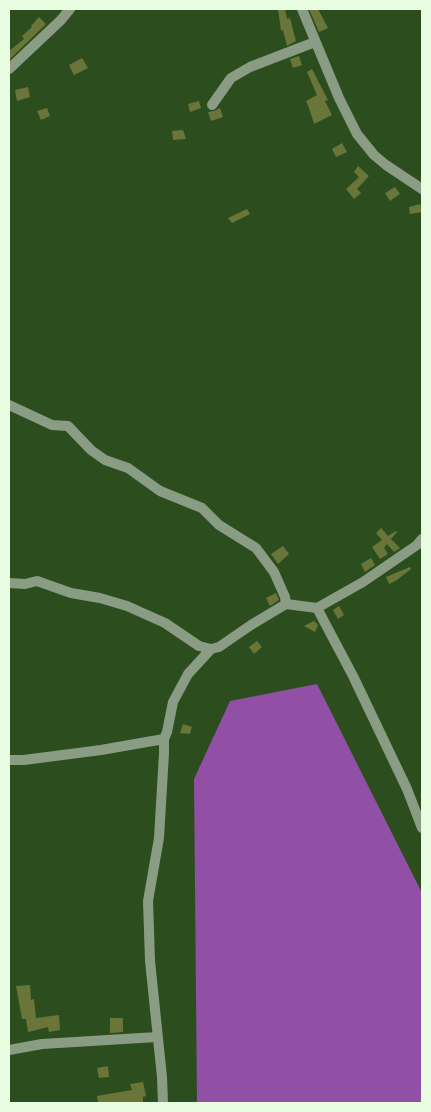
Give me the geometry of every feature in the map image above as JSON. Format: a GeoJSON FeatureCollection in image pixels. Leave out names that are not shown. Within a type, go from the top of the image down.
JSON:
{"type":"FeatureCollection","features":[{"type":"Feature","properties":{"kind":"street"},"geometry":{"type":"LineString","coordinates":[[9,68],[61,20],[70,9]]}},
{"type":"Feature","properties":{"kind":"street"},"geometry":{"type":"LineString","coordinates":[[302,9],[339,98],[357,134],[374,155],[386,166],[422,189]]}},
{"type":"Feature","properties":{"kind":"street"},"geometry":{"type":"LineString","coordinates":[[212,105],[231,78],[250,67],[315,42]]}},
{"type":"Feature","properties":{"kind":"street"},"geometry":{"type":"LineString","coordinates":[[9,405],[52,425],[68,426],[91,450],[105,460],[128,468],[160,491],[202,508],[218,525],[256,548],[274,572],[285,597],[286,604]]}},
{"type":"Feature","properties":{"kind":"street"},"geometry":{"type":"LineString","coordinates":[[9,583],[25,584],[37,581],[71,594],[100,598],[127,606],[164,623],[199,646],[211,649],[219,647],[251,624],[286,604],[317,608],[363,582],[417,545],[422,539]]}},
{"type":"Feature","properties":{"kind":"street"},"geometry":{"type":"LineString","coordinates":[[317,608],[353,676],[407,789],[422,828]]}},
{"type":"Feature","properties":{"kind":"street"},"geometry":{"type":"LineString","coordinates":[[163,1103],[150,961],[148,901],[159,838],[164,739],[173,702],[188,674],[211,649]]}},
{"type":"Feature","properties":{"kind":"street"},"geometry":{"type":"LineString","coordinates":[[9,760],[24,760],[101,750],[164,739]]}},
{"type":"Feature","properties":{"kind":"street"},"geometry":{"type":"LineString","coordinates":[[9,1050],[42,1044],[157,1037]]}},
{"type":"Feature","properties":{"kind":"shaded area"},"geometry":{"type":"Polygon","coordinates":[[[317,684],[422,893],[422,1103],[197,1103],[194,779],[230,701],[317,684]]]}},
{"type":"Feature","properties":{"kind":"building"},"geometry":{"type":"Polygon","coordinates":[[[278,9],[285,9],[287,19],[290,18],[296,41],[287,46],[283,30],[281,31],[278,9]]]}},
{"type":"Feature","properties":{"kind":"building"},"geometry":{"type":"Polygon","coordinates":[[[309,9],[318,9],[328,28],[319,32],[309,9]]]}},
{"type":"Feature","properties":{"kind":"building"},"geometry":{"type":"Polygon","coordinates":[[[39,17],[46,24],[10,59],[9,51],[24,39],[22,36],[39,17]]]}},
{"type":"Feature","properties":{"kind":"building"},"geometry":{"type":"Polygon","coordinates":[[[299,56],[302,65],[293,68],[290,59],[299,56]]]}},
{"type":"Feature","properties":{"kind":"building"},"geometry":{"type":"Polygon","coordinates":[[[82,58],[88,68],[74,75],[69,65],[82,58]]]}},
{"type":"Feature","properties":{"kind":"building"},"geometry":{"type":"Polygon","coordinates":[[[312,69],[328,100],[325,101],[332,115],[314,124],[306,101],[317,95],[307,72],[312,69]]]}},
{"type":"Feature","properties":{"kind":"building"},"geometry":{"type":"Polygon","coordinates":[[[28,87],[30,97],[17,101],[15,90],[28,87]]]}},
{"type":"Feature","properties":{"kind":"building"},"geometry":{"type":"Polygon","coordinates":[[[199,101],[201,108],[190,112],[188,104],[199,101]]]}},
{"type":"Feature","properties":{"kind":"building"},"geometry":{"type":"Polygon","coordinates":[[[47,108],[50,116],[41,120],[37,111],[47,108]]]}},
{"type":"Feature","properties":{"kind":"building"},"geometry":{"type":"Polygon","coordinates":[[[220,108],[223,117],[211,121],[208,112],[220,108]]]}},
{"type":"Feature","properties":{"kind":"building"},"geometry":{"type":"Polygon","coordinates":[[[183,130],[186,139],[173,140],[172,131],[183,130]]]}},
{"type":"Feature","properties":{"kind":"building"},"geometry":{"type":"Polygon","coordinates":[[[342,143],[347,152],[336,157],[332,149],[342,143]]]}},
{"type":"Feature","properties":{"kind":"building"},"geometry":{"type":"Polygon","coordinates":[[[358,166],[369,176],[357,189],[361,193],[354,199],[346,189],[359,177],[354,172],[358,166]]]}},
{"type":"Feature","properties":{"kind":"building"},"geometry":{"type":"Polygon","coordinates":[[[395,187],[400,194],[390,201],[385,193],[395,187]]]}},
{"type":"Feature","properties":{"kind":"building"},"geometry":{"type":"Polygon","coordinates":[[[420,204],[422,212],[410,214],[409,207],[420,204]]]}},
{"type":"Feature","properties":{"kind":"building"},"geometry":{"type":"Polygon","coordinates":[[[247,209],[250,214],[232,223],[228,218],[247,209]]]}},
{"type":"Feature","properties":{"kind":"building"},"geometry":{"type":"Polygon","coordinates":[[[381,528],[388,536],[397,532],[391,539],[400,548],[394,552],[387,544],[384,548],[388,554],[380,559],[372,547],[382,540],[376,533],[381,528]]]}},
{"type":"Feature","properties":{"kind":"building"},"geometry":{"type":"Polygon","coordinates":[[[283,546],[289,554],[278,564],[271,554],[283,546]]]}},
{"type":"Feature","properties":{"kind":"building"},"geometry":{"type":"Polygon","coordinates":[[[371,558],[375,565],[365,572],[361,564],[371,558]]]}},
{"type":"Feature","properties":{"kind":"building"},"geometry":{"type":"Polygon","coordinates":[[[410,567],[411,569],[389,584],[386,577],[410,567]]]}},
{"type":"Feature","properties":{"kind":"building"},"geometry":{"type":"Polygon","coordinates":[[[276,593],[279,600],[270,606],[266,598],[276,593]]]}},
{"type":"Feature","properties":{"kind":"building"},"geometry":{"type":"Polygon","coordinates":[[[339,606],[344,615],[338,619],[333,610],[339,606]]]}},
{"type":"Feature","properties":{"kind":"building"},"geometry":{"type":"Polygon","coordinates":[[[314,621],[318,625],[315,632],[304,626],[314,621]]]}},
{"type":"Feature","properties":{"kind":"building"},"geometry":{"type":"Polygon","coordinates":[[[257,641],[262,647],[254,654],[249,647],[257,641]]]}},
{"type":"Feature","properties":{"kind":"building"},"geometry":{"type":"Polygon","coordinates":[[[183,724],[192,727],[190,734],[180,733],[183,724]]]}},
{"type":"Feature","properties":{"kind":"building"},"geometry":{"type":"Polygon","coordinates":[[[30,985],[31,1000],[34,999],[36,1018],[59,1015],[60,1030],[49,1032],[48,1027],[28,1032],[26,1019],[22,1019],[16,986],[30,985]]]}},
{"type":"Feature","properties":{"kind":"building"},"geometry":{"type":"Polygon","coordinates":[[[110,1018],[123,1018],[123,1032],[110,1033],[110,1018]]]}},
{"type":"Feature","properties":{"kind":"building"},"geometry":{"type":"Polygon","coordinates":[[[108,1066],[109,1077],[99,1078],[97,1068],[108,1066]]]}},
{"type":"Feature","properties":{"kind":"building"},"geometry":{"type":"Polygon","coordinates":[[[143,1082],[146,1096],[143,1097],[143,1103],[98,1103],[97,1096],[132,1090],[130,1084],[143,1082]]]}}]}
